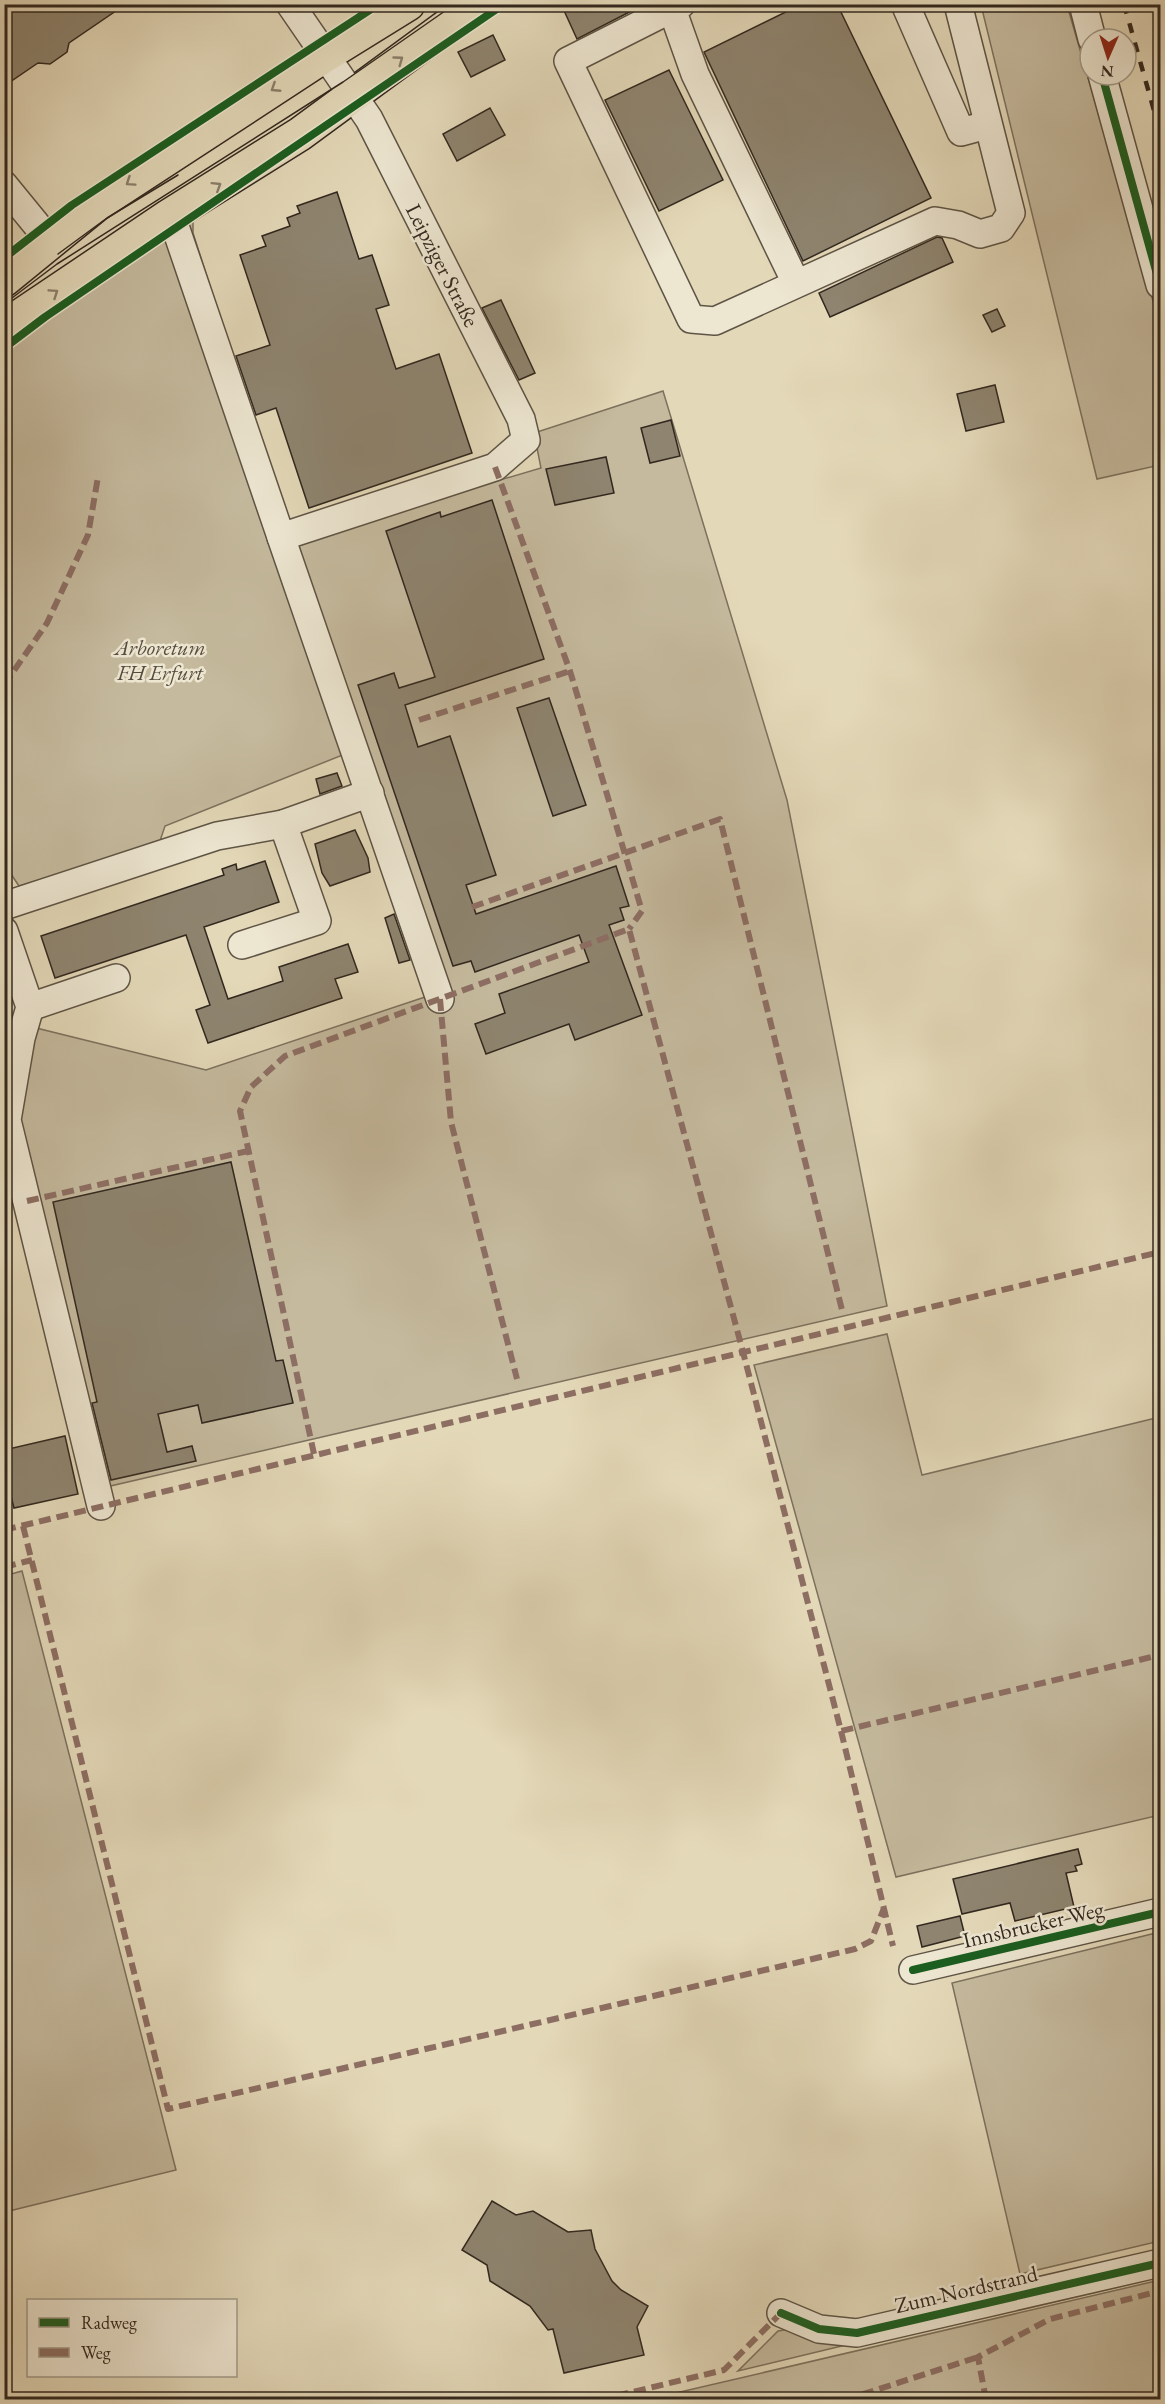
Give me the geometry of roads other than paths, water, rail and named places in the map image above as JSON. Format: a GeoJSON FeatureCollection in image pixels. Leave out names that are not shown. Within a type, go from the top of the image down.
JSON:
{"type":"FeatureCollection","features":[{"type":"Feature","properties":{"kind":"main road"},"geometry":{"type":"LineString","coordinates":[[4,280],[96,205],[408,4]]}},
{"type":"Feature","properties":{"kind":"main road"},"geometry":{"type":"LineString","coordinates":[[4,327],[169,216],[300,134],[477,4]]}},
{"type":"Feature","properties":{"kind":"street","name":"Leipziger Straße"},"geometry":{"type":"LineString","coordinates":[[281,537],[495,467],[526,440],[521,419],[369,119],[290,4]]}},
{"type":"Feature","properties":{"kind":"street"},"geometry":{"type":"LineString","coordinates":[[905,4],[961,132],[987,125]]}},
{"type":"Feature","properties":{"kind":"street"},"geometry":{"type":"LineString","coordinates":[[796,283],[694,74],[676,7],[568,61],[691,319],[716,321],[935,221],[958,225],[980,234],[1001,228],[1011,213],[958,4]]}},
{"type":"Feature","properties":{"kind":"street"},"geometry":{"type":"LineString","coordinates":[[1083,4],[1089,27]]}},
{"type":"Feature","properties":{"kind":"street"},"geometry":{"type":"LineString","coordinates":[[1105,87],[1161,285]]}},
{"type":"Feature","properties":{"kind":"street"},"geometry":{"type":"LineString","coordinates":[[4,185],[40,230],[55,237]]}},
{"type":"Feature","properties":{"kind":"street"},"geometry":{"type":"LineString","coordinates":[[169,216],[177,229],[440,999]]}},
{"type":"Feature","properties":{"kind":"street"},"geometry":{"type":"LineString","coordinates":[[4,906],[217,836],[283,824],[370,794]]}},
{"type":"Feature","properties":{"kind":"street"},"geometry":{"type":"LineString","coordinates":[[242,945],[317,921],[283,824]]}},
{"type":"Feature","properties":{"kind":"street"},"geometry":{"type":"LineString","coordinates":[[4,931],[30,1007],[13,1042],[7,1120],[101,1506]]}},
{"type":"Feature","properties":{"kind":"street"},"geometry":{"type":"LineString","coordinates":[[30,1007],[116,978]]}},
{"type":"Feature","properties":{"kind":"street","name":"Innsbrucker Weg"},"geometry":{"type":"LineString","coordinates":[[914,1970],[1161,1912]]}},
{"type":"Feature","properties":{"kind":"street","name":"Zum Nordstrand"},"geometry":{"type":"LineString","coordinates":[[781,2313],[819,2330],[857,2333],[1161,2263]]}},
{"type":"Feature","properties":{"kind":"tram line"},"geometry":{"type":"LineString","coordinates":[[4,304],[57,264],[343,82],[455,4]]}},
{"type":"Feature","properties":{"kind":"tram line"},"geometry":{"type":"LineString","coordinates":[[58,254],[107,218],[178,175]]}},
{"type":"Feature","properties":{"kind":"railway"},"geometry":{"type":"LineString","coordinates":[[1124,4],[1160,132]]}},
{"type":"Feature","properties":{"kind":"park label","name":"Arboretum FH Erfurt"},"geometry":{"type":"Point","coordinates":[160,660]}}]}
